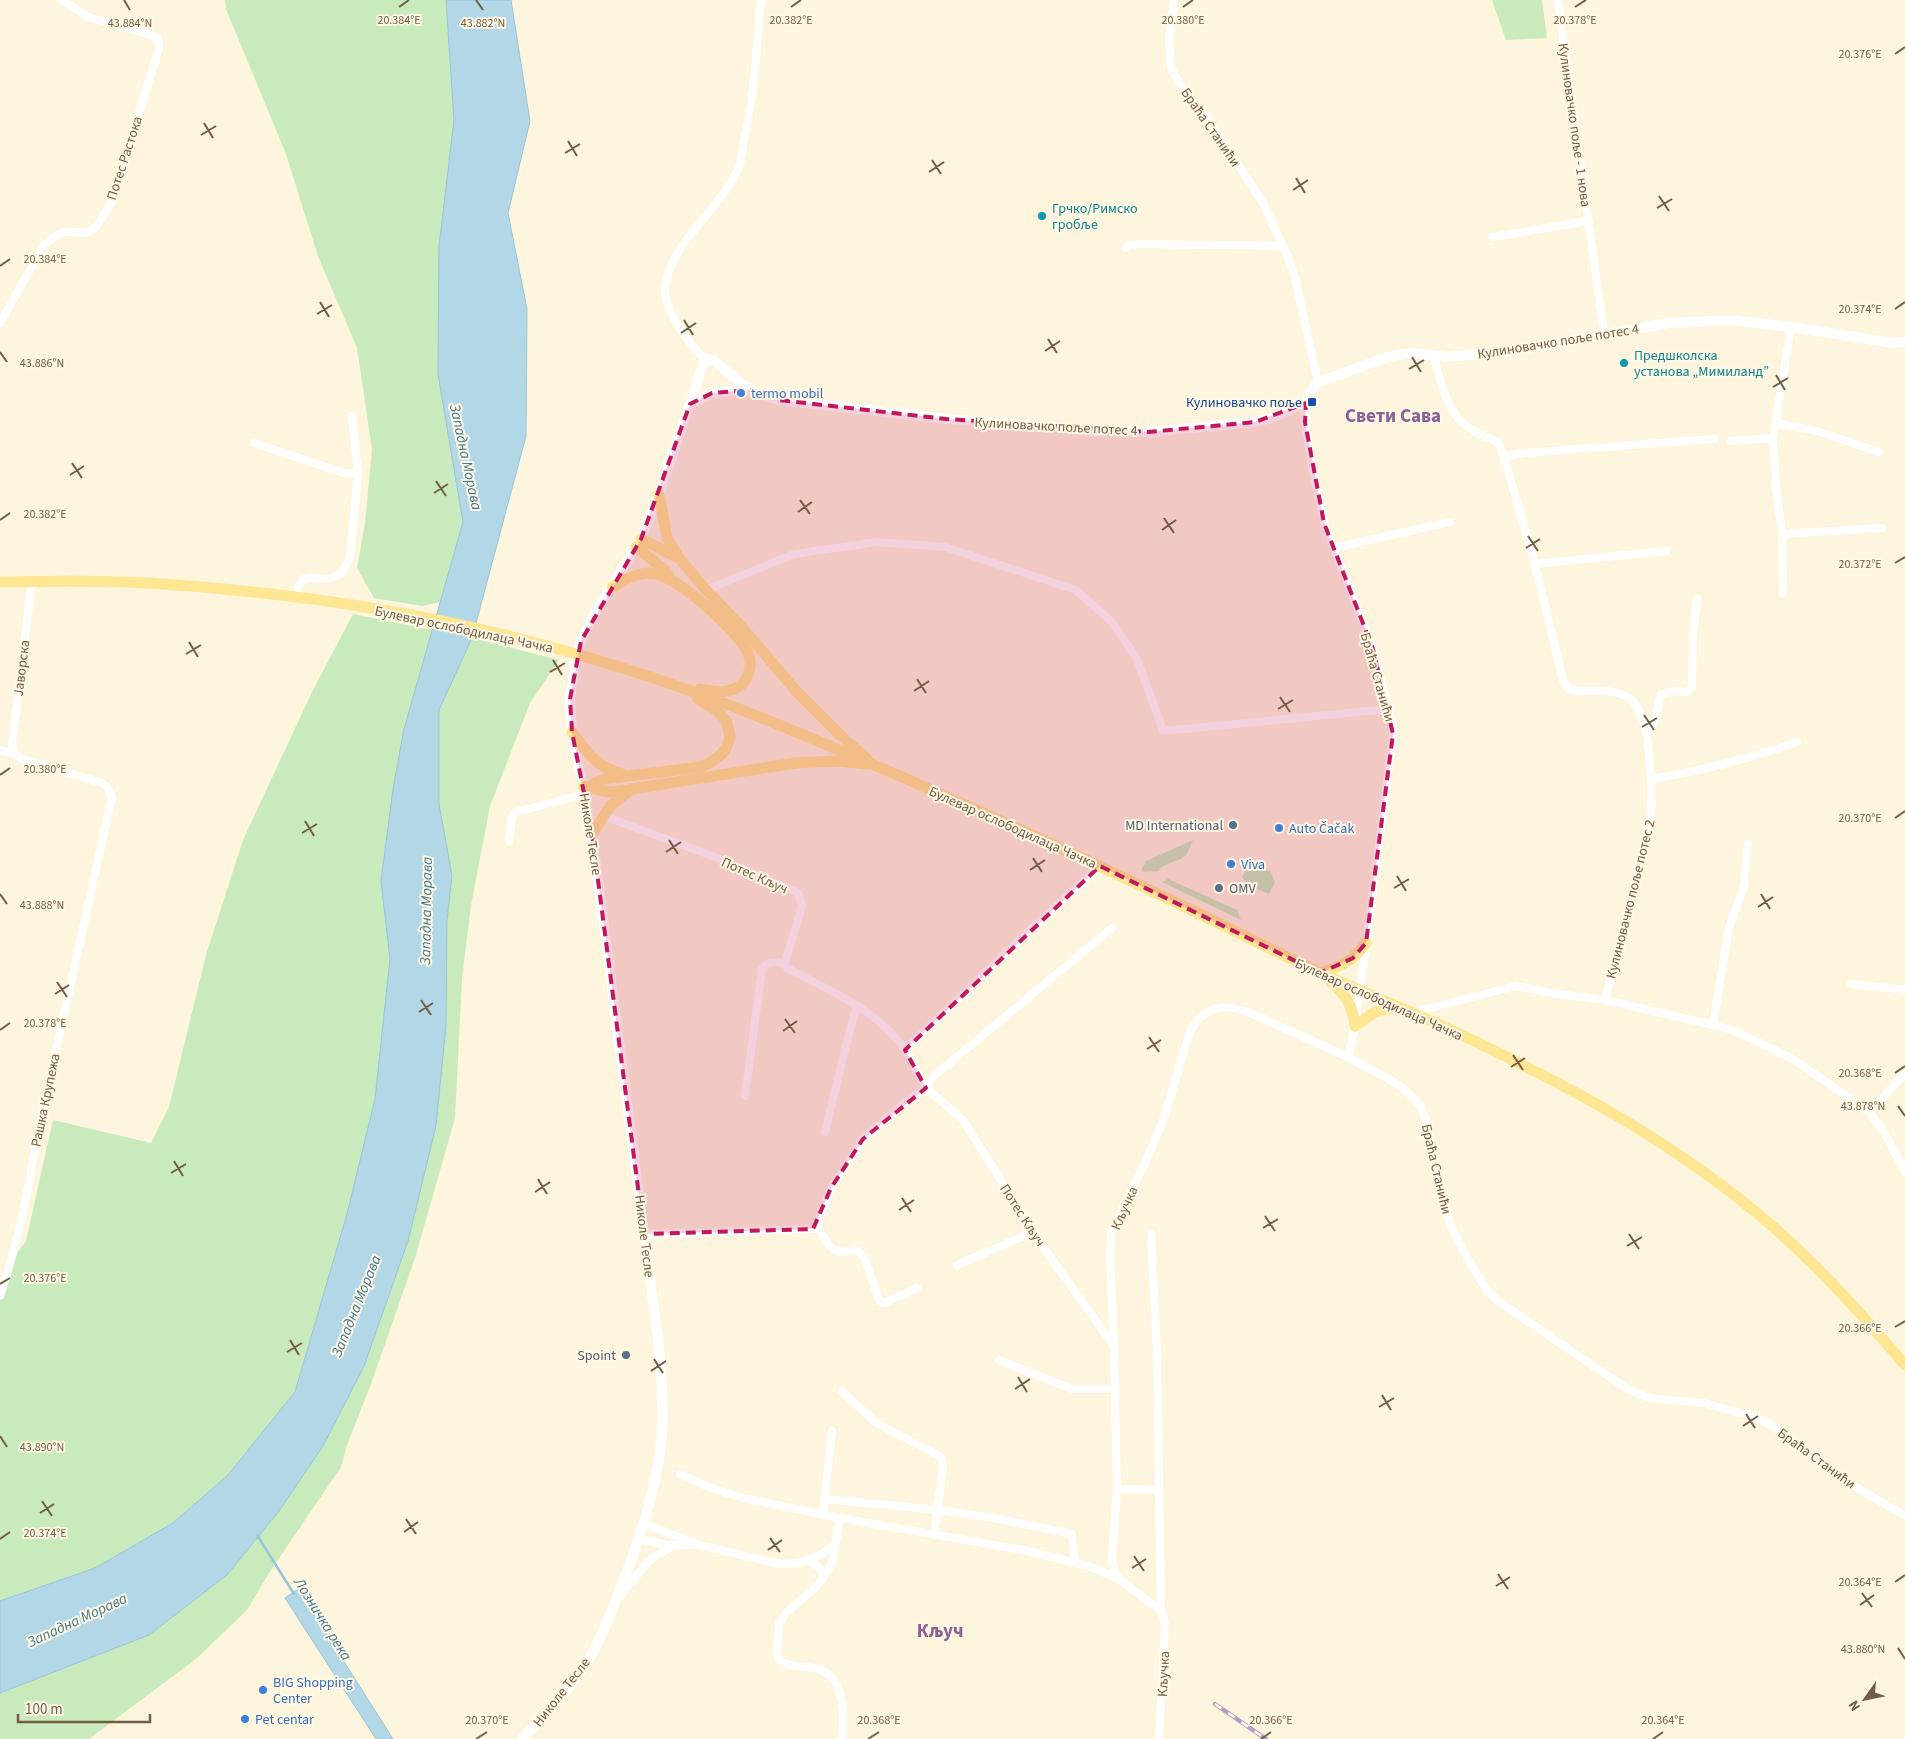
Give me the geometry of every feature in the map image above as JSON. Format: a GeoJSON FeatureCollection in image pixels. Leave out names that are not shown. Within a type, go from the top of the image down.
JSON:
{"type":"FeatureCollection","features":[{"type":"Feature","properties":{"kind":"main road"},"geometry":{"type":"LineString","coordinates":[[659,495],[667,538],[679,558],[706,590],[741,626],[796,692],[872,764]]}},
{"type":"Feature","properties":{"kind":"main road"},"geometry":{"type":"LineString","coordinates":[[639,543],[679,558]]}},
{"type":"Feature","properties":{"kind":"main road"},"geometry":{"type":"LineString","coordinates":[[639,543],[666,570],[671,580]]}},
{"type":"Feature","properties":{"kind":"main road"},"geometry":{"type":"LineString","coordinates":[[612,587],[632,576],[650,573],[662,575],[690,593],[728,628],[742,644],[750,661],[747,678],[734,690],[722,692],[700,689],[687,690]]}},
{"type":"Feature","properties":{"kind":"main road","name":"Булевар ослободилаца Чачка"},"geometry":{"type":"LineString","coordinates":[[0,582],[148,583],[295,596],[333,602],[481,630],[616,666],[802,733],[1100,866],[1320,973],[1411,1012],[1582,1096],[1650,1136],[1715,1181],[1762,1217],[1822,1273],[1905,1365]]}},
{"type":"Feature","properties":{"kind":"main road"},"geometry":{"type":"LineString","coordinates":[[586,789],[604,778],[701,767],[714,760],[725,750],[730,737],[729,727],[724,717],[717,710],[695,698],[687,690]]}},
{"type":"Feature","properties":{"kind":"main road"},"geometry":{"type":"LineString","coordinates":[[572,732],[584,749],[601,765],[626,775]]}},
{"type":"Feature","properties":{"kind":"main road"},"geometry":{"type":"LineString","coordinates":[[586,789],[608,792],[795,764],[838,761],[860,765],[872,764]]}},
{"type":"Feature","properties":{"kind":"main road"},"geometry":{"type":"LineString","coordinates":[[592,834],[614,802],[632,789]]}},
{"type":"Feature","properties":{"kind":"main road"},"geometry":{"type":"LineString","coordinates":[[1320,973],[1340,966],[1353,958],[1366,943]]}},
{"type":"Feature","properties":{"kind":"main road"},"geometry":{"type":"LineString","coordinates":[[1320,973],[1340,990],[1349,1001],[1354,1014],[1355,1026]]}},
{"type":"Feature","properties":{"kind":"main road"},"geometry":{"type":"LineString","coordinates":[[1355,1026],[1375,1012],[1396,1006]]}},
{"type":"Feature","properties":{"kind":"street"},"geometry":{"type":"LineString","coordinates":[[62,0],[75,4]]}},
{"type":"Feature","properties":{"kind":"street"},"geometry":{"type":"LineString","coordinates":[[612,587],[639,543],[659,495],[705,359],[684,336],[668,306],[664,290],[668,270],[720,197],[739,166],[750,113],[760,5],[763,0]]}},
{"type":"Feature","properties":{"kind":"street","name":"Браћа Станићи"},"geometry":{"type":"LineString","coordinates":[[1174,0],[1169,39],[1172,69],[1189,98],[1210,121],[1263,203],[1294,273],[1318,382]]}},
{"type":"Feature","properties":{"kind":"street","name":"Кулиновачко поље - 1 нова"},"geometry":{"type":"LineString","coordinates":[[1558,0],[1604,334]]}},
{"type":"Feature","properties":{"kind":"street","name":"Потес Растока"},"geometry":{"type":"LineString","coordinates":[[0,322],[44,246],[64,232],[80,233],[91,231],[100,222],[111,203],[159,48],[158,39],[151,35],[88,16],[75,4]]}},
{"type":"Feature","properties":{"kind":"street"},"geometry":{"type":"LineString","coordinates":[[1493,237],[1588,221]]}},
{"type":"Feature","properties":{"kind":"street"},"geometry":{"type":"LineString","coordinates":[[1126,248],[1128,245],[1139,244],[1283,246]]}},
{"type":"Feature","properties":{"kind":"street","name":"Кулиновачко поље потес 4"},"geometry":{"type":"LineString","coordinates":[[1318,382],[1391,356],[1411,353],[1465,356],[1506,352],[1668,323],[1733,320],[1893,343],[1905,342]]}},
{"type":"Feature","properties":{"kind":"street"},"geometry":{"type":"LineString","coordinates":[[1783,593],[1782,534],[1776,488],[1773,438],[1791,327]]}},
{"type":"Feature","properties":{"kind":"street","name":"Кулиновачко поље потес 2"},"geometry":{"type":"LineString","coordinates":[[1433,355],[1446,398],[1452,411],[1469,429],[1498,442],[1535,564],[1553,644],[1566,685],[1572,690],[1609,692],[1629,698],[1638,707],[1645,730],[1651,779],[1652,802],[1650,821],[1605,1000]]}},
{"type":"Feature","properties":{"kind":"street","name":"Кулиновачко поље потес 4"},"geometry":{"type":"LineString","coordinates":[[705,359],[713,360],[750,390],[779,400],[946,419],[1096,431],[1148,432],[1255,422],[1272,418],[1306,403]]}},
{"type":"Feature","properties":{"kind":"street"},"geometry":{"type":"LineString","coordinates":[[1306,403],[1310,392],[1318,382]]}},
{"type":"Feature","properties":{"kind":"street","name":"Кулиновачко поље потес 4"},"geometry":{"type":"LineString","coordinates":[[690,404],[712,393],[750,390]]}},
{"type":"Feature","properties":{"kind":"street","name":"Браћа Станићи"},"geometry":{"type":"LineString","coordinates":[[1306,403],[1305,422],[1324,523],[1373,649],[1389,710],[1393,734],[1360,991],[1348,1057],[1403,1088],[1419,1104],[1426,1119],[1442,1199],[1450,1223],[1462,1249],[1478,1276],[1498,1301],[1626,1388],[1649,1398],[1704,1403],[1755,1417],[1773,1426],[1836,1474],[1905,1515]]}},
{"type":"Feature","properties":{"kind":"street"},"geometry":{"type":"LineString","coordinates":[[295,596],[299,585],[304,579],[331,578],[342,572],[348,564],[352,553],[358,474],[352,416]]}},
{"type":"Feature","properties":{"kind":"street"},"geometry":{"type":"LineString","coordinates":[[1775,424],[1817,431],[1879,452]]}},
{"type":"Feature","properties":{"kind":"street"},"geometry":{"type":"LineString","coordinates":[[1731,442],[1773,438]]}},
{"type":"Feature","properties":{"kind":"street"},"geometry":{"type":"LineString","coordinates":[[1504,457],[1523,453],[1714,439]]}},
{"type":"Feature","properties":{"kind":"street"},"geometry":{"type":"LineString","coordinates":[[254,443],[344,473],[358,474]]}},
{"type":"Feature","properties":{"kind":"street"},"geometry":{"type":"LineString","coordinates":[[1334,548],[1450,522]]}},
{"type":"Feature","properties":{"kind":"street"},"geometry":{"type":"LineString","coordinates":[[1782,534],[1882,528]]}},
{"type":"Feature","properties":{"kind":"street"},"geometry":{"type":"LineString","coordinates":[[706,590],[794,554],[877,542],[944,547],[1076,590],[1112,622],[1137,659],[1163,730],[1389,710]]}},
{"type":"Feature","properties":{"kind":"street"},"geometry":{"type":"LineString","coordinates":[[1535,564],[1666,551]]}},
{"type":"Feature","properties":{"kind":"street","name":"Јаворска"},"geometry":{"type":"LineString","coordinates":[[15,754],[12,745],[32,581]]}},
{"type":"Feature","properties":{"kind":"street","name":"Николе Тесле"},"geometry":{"type":"LineString","coordinates":[[522,1739],[541,1721],[584,1668],[600,1639],[639,1539],[656,1470],[662,1433],[663,1404],[659,1348],[586,789],[572,732],[570,699],[575,666],[582,641],[591,620],[612,587]]}},
{"type":"Feature","properties":{"kind":"street"},"geometry":{"type":"LineString","coordinates":[[1645,730],[1652,727],[1654,723],[1662,695],[1670,691],[1687,692],[1692,687],[1693,634],[1697,599]]}},
{"type":"Feature","properties":{"kind":"street"},"geometry":{"type":"LineString","coordinates":[[1651,779],[1730,763],[1797,742]]}},
{"type":"Feature","properties":{"kind":"street"},"geometry":{"type":"LineString","coordinates":[[0,750],[15,754]]}},
{"type":"Feature","properties":{"kind":"street","name":"Рашка Крупежа"},"geometry":{"type":"LineString","coordinates":[[0,1296],[13,1259],[29,1187],[38,1132],[112,797],[107,787],[102,783],[23,759],[15,754]]}},
{"type":"Feature","properties":{"kind":"street"},"geometry":{"type":"LineString","coordinates":[[509,841],[512,817],[516,812],[586,789]]}},
{"type":"Feature","properties":{"kind":"street","name":"Потес Кључ"},"geometry":{"type":"LineString","coordinates":[[604,816],[723,860],[798,893],[802,906],[785,963],[787,968],[857,1006],[890,1032],[905,1050],[926,1088],[963,1120],[1033,1232],[1114,1347]]}},
{"type":"Feature","properties":{"kind":"street"},"geometry":{"type":"LineString","coordinates":[[1713,1024],[1729,927],[1744,887],[1748,844]]}},
{"type":"Feature","properties":{"kind":"street"},"geometry":{"type":"LineString","coordinates":[[905,1050],[1017,942],[1100,866]]}},
{"type":"Feature","properties":{"kind":"street"},"geometry":{"type":"LineString","coordinates":[[644,1234],[813,1229],[817,1226],[831,1188],[863,1139],[904,1103],[926,1088],[934,1076],[1112,928]]}},
{"type":"Feature","properties":{"kind":"street"},"geometry":{"type":"LineString","coordinates":[[745,1096],[762,970],[766,964],[771,962],[785,963]]}},
{"type":"Feature","properties":{"kind":"street"},"geometry":{"type":"LineString","coordinates":[[1851,984],[1905,990]]}},
{"type":"Feature","properties":{"kind":"street"},"geometry":{"type":"LineString","coordinates":[[1411,1012],[1516,986],[1605,1000],[1713,1024],[1754,1040],[1792,1059],[1869,1112],[1884,1132],[1905,1171]]}},
{"type":"Feature","properties":{"kind":"street"},"geometry":{"type":"LineString","coordinates":[[825,1132],[857,1006]]}},
{"type":"Feature","properties":{"kind":"street","name":"Кључка"},"geometry":{"type":"LineString","coordinates":[[1119,1579],[1112,1559],[1117,1490],[1110,1256],[1111,1233],[1151,1150],[1164,1118],[1186,1041],[1193,1025],[1200,1017],[1213,1009],[1223,1007],[1238,1008],[1348,1057]]}},
{"type":"Feature","properties":{"kind":"street"},"geometry":{"type":"LineString","coordinates":[[1869,1112],[1905,1074]]}},
{"type":"Feature","properties":{"kind":"street"},"geometry":{"type":"LineString","coordinates":[[817,1226],[833,1250],[838,1253],[857,1250],[864,1257],[880,1302],[884,1303],[917,1288]]}},
{"type":"Feature","properties":{"kind":"street"},"geometry":{"type":"LineString","coordinates":[[956,1265],[1033,1232]]}},
{"type":"Feature","properties":{"kind":"street","name":"Кључка"},"geometry":{"type":"LineString","coordinates":[[1151,1233],[1157,1353],[1161,1611],[1164,1615],[1165,1625],[1159,1739]]}},
{"type":"Feature","properties":{"kind":"street"},"geometry":{"type":"LineString","coordinates":[[999,1360],[1072,1389],[1115,1389]]}},
{"type":"Feature","properties":{"kind":"street"},"geometry":{"type":"LineString","coordinates":[[842,1391],[876,1422],[938,1455],[942,1459],[943,1466],[934,1535]]}},
{"type":"Feature","properties":{"kind":"street"},"geometry":{"type":"LineString","coordinates":[[823,1515],[832,1432]]}},
{"type":"Feature","properties":{"kind":"street"},"geometry":{"type":"LineString","coordinates":[[680,1474],[709,1487],[743,1498],[823,1515],[1028,1551],[1075,1563],[1119,1579],[1161,1611]]}},
{"type":"Feature","properties":{"kind":"street"},"geometry":{"type":"LineString","coordinates":[[1117,1490],[1159,1490]]}},
{"type":"Feature","properties":{"kind":"street"},"geometry":{"type":"LineString","coordinates":[[824,1499],[938,1510],[994,1518],[1072,1534],[1075,1563]]}},
{"type":"Feature","properties":{"kind":"street"},"geometry":{"type":"LineString","coordinates":[[840,1518],[833,1558],[823,1577],[817,1586],[781,1619],[778,1628],[777,1654],[778,1658],[785,1664],[819,1669],[832,1679],[841,1696],[843,1708],[842,1739]]}},
{"type":"Feature","properties":{"kind":"street"},"geometry":{"type":"LineString","coordinates":[[643,1522],[699,1545],[780,1564],[810,1561],[829,1550],[835,1544]]}},
{"type":"Feature","properties":{"kind":"street"},"geometry":{"type":"LineString","coordinates":[[639,1539],[668,1545],[699,1545]]}},
{"type":"Feature","properties":{"kind":"street"},"geometry":{"type":"LineString","coordinates":[[616,1600],[651,1558],[665,1549],[680,1545]]}},
{"type":"Feature","properties":{"kind":"street"},"geometry":{"type":"LineString","coordinates":[[810,1561],[821,1569],[823,1577]]}},
{"type":"Feature","properties":{"kind":"highlighted area"},"geometry":{"type":"Polygon","coordinates":[[[750,390],[779,400],[946,419],[1148,432],[1255,422],[1306,403],[1305,422],[1324,523],[1373,649],[1393,734],[1366,943],[1353,958],[1320,973],[1100,866],[905,1050],[926,1088],[863,1139],[831,1188],[813,1229],[644,1234],[592,834],[572,732],[570,699],[581,641],[641,539],[690,404],[712,393],[750,390]]]}},
{"type":"Feature","properties":{"kind":"green space"},"geometry":{"type":"Polygon","coordinates":[[[225,0],[446,0],[454,120],[439,246],[438,374],[463,522],[440,602],[422,606],[374,598],[357,568],[365,523],[372,449],[357,348],[318,256],[286,154],[226,9],[225,0]]]}},
{"type":"Feature","properties":{"kind":"green space"},"geometry":{"type":"Polygon","coordinates":[[[1492,0],[1542,0],[1547,38],[1506,40],[1492,0]]]}},
{"type":"Feature","properties":{"kind":"green space"},"geometry":{"type":"Polygon","coordinates":[[[353,614],[432,630],[404,729],[393,789],[381,881],[390,959],[375,1099],[347,1214],[295,1392],[228,1475],[173,1523],[95,1568],[0,1601],[0,1296],[13,1259],[26,1241],[53,1120],[151,1143],[169,1107],[206,955],[243,840],[312,692],[353,614]]]}},
{"type":"Feature","properties":{"kind":"green space"},"geometry":{"type":"Polygon","coordinates":[[[472,638],[559,660],[530,703],[490,806],[471,905],[462,978],[455,1118],[415,1258],[371,1384],[347,1445],[341,1467],[269,1573],[247,1610],[196,1659],[89,1739],[0,1739],[0,1693],[149,1635],[227,1575],[279,1511],[323,1446],[364,1366],[408,1241],[436,1126],[446,1026],[447,920],[452,876],[439,804],[439,710],[472,638]]]}},
{"type":"Feature","properties":{"kind":"green space"},"geometry":{"type":"Polygon","coordinates":[[[1193,840],[1183,858],[1165,865],[1158,871],[1141,871],[1146,861],[1193,840]]]}},
{"type":"Feature","properties":{"kind":"green space"},"geometry":{"type":"Polygon","coordinates":[[[1251,862],[1271,872],[1275,882],[1269,894],[1248,885],[1242,877],[1251,862]]]}},
{"type":"Feature","properties":{"kind":"green space"},"geometry":{"type":"Polygon","coordinates":[[[1168,879],[1237,910],[1241,920],[1162,882],[1168,879]]]}},
{"type":"Feature","properties":{"kind":"water","name":"Западна Морава"},"geometry":{"type":"Polygon","coordinates":[[[446,0],[511,0],[530,121],[508,213],[527,309],[526,436],[472,638],[439,710],[439,804],[452,876],[447,920],[446,1026],[436,1126],[408,1241],[364,1366],[323,1446],[279,1511],[227,1575],[149,1635],[0,1693],[0,1601],[95,1568],[173,1523],[228,1475],[295,1392],[347,1214],[375,1099],[390,959],[381,881],[393,789],[404,729],[463,522],[438,374],[439,246],[454,120],[446,0]]]}},
{"type":"Feature","properties":{"kind":"water"},"geometry":{"type":"Polygon","coordinates":[[[298,1589],[393,1739],[376,1739],[285,1598],[298,1589]]]}},
{"type":"Feature","properties":{"kind":"waterway","name":"Лозничка река"},"geometry":{"type":"LineString","coordinates":[[257,1535],[294,1594]]}},
{"type":"Feature","properties":{"kind":"railway"},"geometry":{"type":"LineString","coordinates":[[1215,1704],[1266,1739]]}},
{"type":"Feature","properties":{"kind":"place","name":"Грчко/Римско гробље"},"geometry":{"type":"Point","coordinates":[1042,216]}},
{"type":"Feature","properties":{"kind":"place","name":"Предшколска установа „Мимиланд”"},"geometry":{"type":"Point","coordinates":[1624,363]}},
{"type":"Feature","properties":{"kind":"place","name":"termo mobil"},"geometry":{"type":"Point","coordinates":[741,393]}},
{"type":"Feature","properties":{"kind":"place","name":"Кулиновачко поље"},"geometry":{"type":"Point","coordinates":[1312,402]}},
{"type":"Feature","properties":{"kind":"place","name":"MD International"},"geometry":{"type":"Point","coordinates":[1233,825]}},
{"type":"Feature","properties":{"kind":"place","name":"Auto Čačak"},"geometry":{"type":"Point","coordinates":[1279,828]}},
{"type":"Feature","properties":{"kind":"place","name":"Viva"},"geometry":{"type":"Point","coordinates":[1231,864]}},
{"type":"Feature","properties":{"kind":"place","name":"OMV"},"geometry":{"type":"Point","coordinates":[1219,888]}},
{"type":"Feature","properties":{"kind":"place","name":"Spoint"},"geometry":{"type":"Point","coordinates":[626,1355]}},
{"type":"Feature","properties":{"kind":"place","name":"BIG Shopping Center"},"geometry":{"type":"Point","coordinates":[263,1690]}},
{"type":"Feature","properties":{"kind":"place","name":"Pet centar"},"geometry":{"type":"Point","coordinates":[245,1719]}},
{"type":"Feature","properties":{"kind":"district","name":"Свети Сава"},"geometry":{"type":"Point","coordinates":[1393,415]}},
{"type":"Feature","properties":{"kind":"district","name":"Кључ"},"geometry":{"type":"Point","coordinates":[940,1630]}}]}
